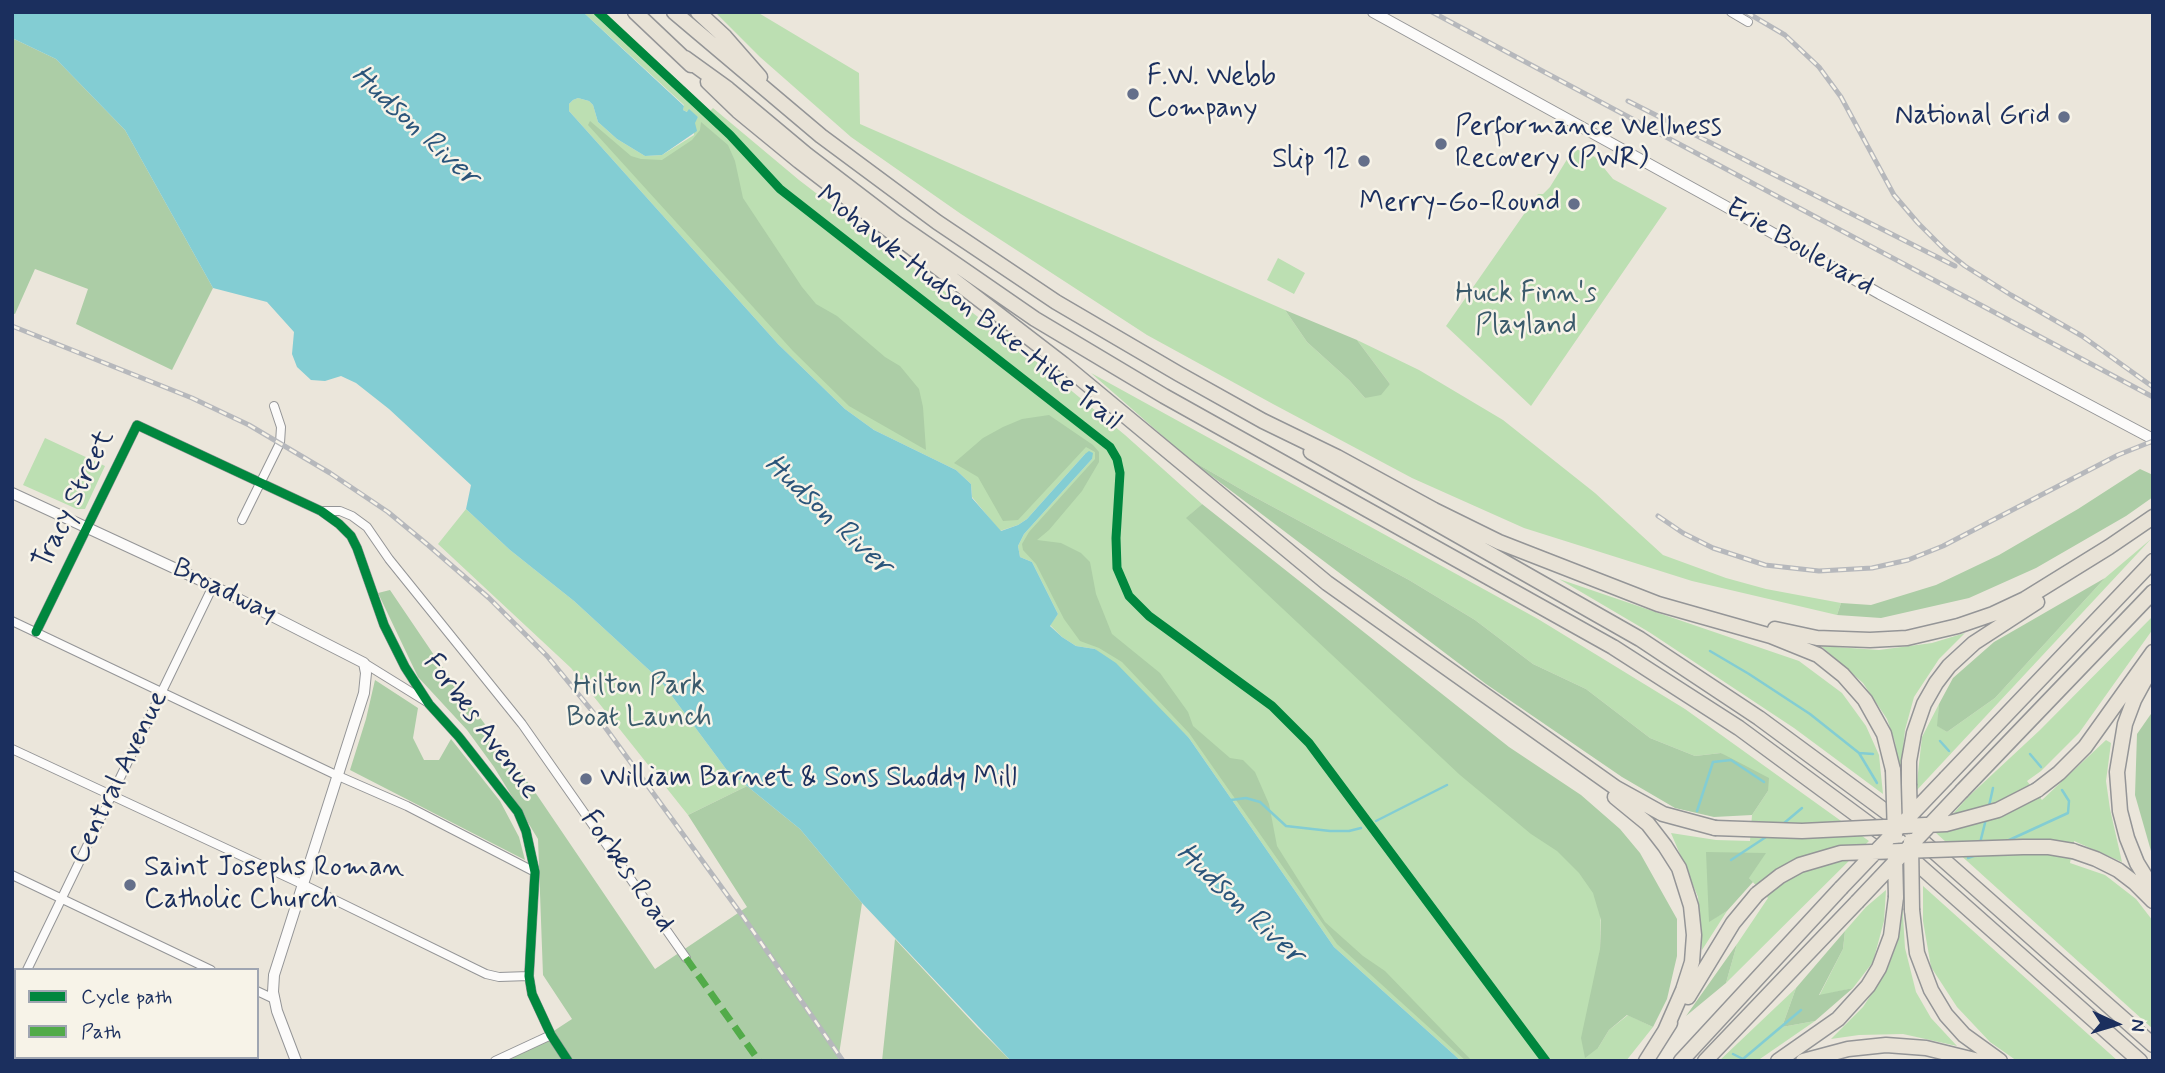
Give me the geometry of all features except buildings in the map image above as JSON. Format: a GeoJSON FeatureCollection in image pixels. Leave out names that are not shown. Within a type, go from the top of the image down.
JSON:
{"type":"FeatureCollection","features":[{"type":"Feature","properties":{"kind":"highway"},"geometry":{"type":"LineString","coordinates":[[635,12],[685,58],[720,96],[777,144],[1063,364],[1284,549],[1601,779],[1647,806],[1679,820],[1715,828],[1767,831],[1936,826],[1981,816],[2014,803],[2059,773],[2085,747],[2153,652]]}},
{"type":"Feature","properties":{"kind":"highway"},"geometry":{"type":"LineString","coordinates":[[674,12],[791,112],[898,195],[996,263],[1116,338],[1263,421],[1334,467],[1640,639],[1769,725],[1904,824],[2153,1045]]}},
{"type":"Feature","properties":{"kind":"highway"},"geometry":{"type":"LineString","coordinates":[[698,12],[725,37],[791,112]]}},
{"type":"Feature","properties":{"kind":"highway"},"geometry":{"type":"LineString","coordinates":[[685,58],[728,89],[874,207],[1035,319],[1172,401],[1613,647],[1739,728],[1916,862],[2140,1061]]}},
{"type":"Feature","properties":{"kind":"highway"},"geometry":{"type":"LineString","coordinates":[[1263,421],[1499,542],[1658,604],[1785,641],[1827,661],[1858,691],[1876,717],[1887,743],[1893,771],[1895,917],[1888,946],[1868,986],[1838,1019],[1778,1061]]}},
{"type":"Feature","properties":{"kind":"highway"},"geometry":{"type":"LineString","coordinates":[[1615,587],[1799,635],[1844,640],[1887,640],[1941,631],[1993,614],[2025,599],[2153,517]]}},
{"type":"Feature","properties":{"kind":"highway"},"geometry":{"type":"LineString","coordinates":[[2000,1061],[1964,1035],[1938,1003],[1920,965],[1912,909],[1910,751],[1917,722],[1929,694],[1949,666],[1983,636],[2049,594],[2087,561]]}},
{"type":"Feature","properties":{"kind":"highway"},"geometry":{"type":"LineString","coordinates":[[1685,1055],[1840,888],[2153,561]]}},
{"type":"Feature","properties":{"kind":"highway"},"geometry":{"type":"LineString","coordinates":[[1705,1061],[2153,592]]}},
{"type":"Feature","properties":{"kind":"highway"},"geometry":{"type":"LineString","coordinates":[[2153,666],[2134,700],[2125,724],[2118,760],[2117,784],[2126,838],[2153,889]]}},
{"type":"Feature","properties":{"kind":"highway"},"geometry":{"type":"LineString","coordinates":[[1530,728],[1574,769],[1626,805],[1648,824],[1678,868],[1691,906],[1694,948],[1684,990],[1665,1031]]}},
{"type":"Feature","properties":{"kind":"highway"},"geometry":{"type":"LineString","coordinates":[[1646,1061],[1733,923],[1757,894],[1800,865],[1840,853],[2036,847],[2073,851],[2096,859],[2118,870],[2153,901]]}},
{"type":"Feature","properties":{"kind":"highway"},"geometry":{"type":"LineString","coordinates":[[1803,1061],[1848,1049],[1886,1045],[1939,1050],[1979,1061]]}},
{"type":"Feature","properties":{"kind":"street","name":"Erie Boulevard"},"geometry":{"type":"LineString","coordinates":[[1373,12],[1880,294],[2153,439]]}},
{"type":"Feature","properties":{"kind":"street"},"geometry":{"type":"LineString","coordinates":[[1731,12],[1748,22]]}},
{"type":"Feature","properties":{"kind":"street"},"geometry":{"type":"LineString","coordinates":[[242,520],[280,443],[281,427],[274,406]]}},
{"type":"Feature","properties":{"kind":"street","name":"Forbes Avenue"},"geometry":{"type":"LineString","coordinates":[[137,425],[321,511],[351,536],[384,625],[405,667],[429,704],[459,737],[518,812],[526,831],[535,872],[529,976],[533,994],[551,1035],[568,1061]]}},
{"type":"Feature","properties":{"kind":"street","name":"Tracy Street"},"geometry":{"type":"LineString","coordinates":[[36,632],[137,425]]}},
{"type":"Feature","properties":{"kind":"street","name":"Broadway"},"geometry":{"type":"LineString","coordinates":[[12,493],[213,586],[364,663],[429,704]]}},
{"type":"Feature","properties":{"kind":"street","name":"Forbes Road"},"geometry":{"type":"LineString","coordinates":[[321,511],[340,511],[368,527],[389,559],[522,724],[686,958]]}},
{"type":"Feature","properties":{"kind":"street","name":"Central Avenue"},"geometry":{"type":"LineString","coordinates":[[28,968],[213,586]]}},
{"type":"Feature","properties":{"kind":"street"},"geometry":{"type":"LineString","coordinates":[[12,621],[407,806],[535,872]]}},
{"type":"Feature","properties":{"kind":"street"},"geometry":{"type":"LineString","coordinates":[[296,1061],[274,999],[274,975],[363,693],[366,673],[364,663]]}},
{"type":"Feature","properties":{"kind":"street"},"geometry":{"type":"LineString","coordinates":[[12,749],[302,884],[486,974],[499,977],[529,976]]}},
{"type":"Feature","properties":{"kind":"street"},"geometry":{"type":"LineString","coordinates":[[12,875],[207,968]]}},
{"type":"Feature","properties":{"kind":"street"},"geometry":{"type":"LineString","coordinates":[[259,992],[274,999]]}},
{"type":"Feature","properties":{"kind":"street"},"geometry":{"type":"LineString","coordinates":[[495,1061],[551,1035]]}},
{"type":"Feature","properties":{"kind":"green space"},"geometry":{"type":"Polygon","coordinates":[[[583,12],[605,12],[710,111],[713,108],[799,180],[1033,359],[1125,435],[1202,504],[1191,514],[1561,848],[1601,899],[1598,1048],[1609,1030],[1628,1015],[1653,1027],[1626,1061],[1461,1061],[1334,947],[1189,738],[1095,649],[1076,646],[1050,625],[1058,614],[1032,562],[1020,557],[1018,546],[1024,534],[1092,459],[1085,454],[1027,519],[1000,531],[972,497],[971,484],[956,470],[874,430],[845,409],[778,344],[569,111],[569,104],[573,100],[578,98],[589,101],[593,105],[598,122],[617,139],[645,156],[662,155],[694,135],[694,123],[698,117],[683,110],[684,105],[583,12]]]}},
{"type":"Feature","properties":{"kind":"green space"},"geometry":{"type":"Polygon","coordinates":[[[715,12],[757,12],[859,73],[860,124],[1285,310],[1307,342],[1365,398],[1390,384],[1357,340],[1419,370],[1503,420],[1595,493],[1663,555],[1766,589],[1841,603],[1837,615],[1692,581],[1524,528],[1412,478],[1273,404],[1147,335],[961,214],[851,137],[760,57],[715,12]]]}},
{"type":"Feature","properties":{"kind":"green space"},"geometry":{"type":"Polygon","coordinates":[[[12,38],[56,59],[125,130],[213,288],[172,370],[76,324],[88,289],[35,269],[15,314],[12,313],[12,38]]]}},
{"type":"Feature","properties":{"kind":"green space"},"geometry":{"type":"Polygon","coordinates":[[[590,121],[631,156],[641,159],[662,160],[692,140],[700,130],[701,122],[728,145],[735,161],[743,198],[802,287],[816,304],[837,316],[885,357],[900,366],[919,389],[926,450],[849,406],[793,351],[588,125],[590,121]]]}},
{"type":"Feature","properties":{"kind":"green space","name":"Huck Finn's Playland"},"geometry":{"type":"Polygon","coordinates":[[[1574,148],[1595,157],[1613,179],[1667,208],[1531,406],[1446,326],[1538,194],[1543,194],[1550,187],[1574,148]]]}},
{"type":"Feature","properties":{"kind":"green space"},"geometry":{"type":"Polygon","coordinates":[[[1278,258],[1305,273],[1294,294],[1267,280],[1278,258]]]}},
{"type":"Feature","properties":{"kind":"green space"},"geometry":{"type":"Polygon","coordinates":[[[1285,310],[1357,340],[1390,384],[1381,395],[1365,398],[1307,342],[1285,310]]]}},
{"type":"Feature","properties":{"kind":"green space"},"geometry":{"type":"Polygon","coordinates":[[[1091,373],[1538,619],[1685,709],[1869,841],[1726,983],[1737,944],[1768,898],[1749,878],[1709,921],[1727,911],[1702,950],[1698,897],[1671,833],[1716,840],[1750,841],[1752,815],[1768,791],[1721,753],[1695,756],[1650,738],[1586,689],[1533,664],[1475,620],[1409,580],[1189,459],[1091,373]]]}},
{"type":"Feature","properties":{"kind":"green space"},"geometry":{"type":"Polygon","coordinates":[[[1049,415],[1093,445],[1099,452],[1099,462],[1082,491],[1037,540],[1061,543],[1081,553],[1090,562],[1096,594],[1112,634],[1160,673],[1188,712],[1193,726],[1230,758],[1243,760],[1255,772],[1269,804],[1277,846],[1325,922],[1363,956],[1385,971],[1472,1061],[1466,1061],[1337,944],[1189,733],[1122,662],[1099,648],[1080,641],[1064,619],[1036,564],[1023,550],[1022,544],[1029,532],[1095,459],[1095,452],[1086,447],[1018,520],[1003,521],[978,477],[954,463],[983,438],[1003,427],[1022,419],[1049,415]]]}},
{"type":"Feature","properties":{"kind":"green space"},"geometry":{"type":"Polygon","coordinates":[[[45,438],[105,466],[85,509],[77,509],[23,485],[45,438]]]}},
{"type":"Feature","properties":{"kind":"green space"},"geometry":{"type":"Polygon","coordinates":[[[1189,459],[1409,580],[1475,620],[1533,664],[1586,689],[1650,738],[1695,756],[1721,753],[1769,778],[1768,791],[1752,815],[1714,817],[1675,808],[1622,777],[1486,684],[1189,459]]]}},
{"type":"Feature","properties":{"kind":"green space"},"geometry":{"type":"Polygon","coordinates":[[[2140,469],[2153,475],[2153,497],[2126,516],[2036,568],[1969,598],[1881,618],[1837,615],[1841,603],[1871,605],[1936,585],[1999,555],[2140,469]]]}},
{"type":"Feature","properties":{"kind":"green space"},"geometry":{"type":"Polygon","coordinates":[[[1202,504],[1509,747],[1581,795],[1620,829],[1640,853],[1677,919],[1677,956],[1667,999],[1653,1027],[1627,1015],[1609,1030],[1598,1048],[1585,1058],[1581,1038],[1600,949],[1601,920],[1593,893],[1579,873],[1557,851],[1531,834],[1460,775],[1186,518],[1202,504]]]}},
{"type":"Feature","properties":{"kind":"green space","name":"Hilton Park Boat Launch"},"geometry":{"type":"Polygon","coordinates":[[[466,509],[510,550],[574,601],[660,680],[726,769],[747,786],[688,815],[571,668],[438,544],[466,509]]]}},
{"type":"Feature","properties":{"kind":"green space"},"geometry":{"type":"Polygon","coordinates":[[[2151,539],[1916,791],[1922,737],[1939,704],[1938,726],[1947,732],[1995,698],[2105,578],[2151,539]]]}},
{"type":"Feature","properties":{"kind":"green space"},"geometry":{"type":"Polygon","coordinates":[[[2105,578],[1995,698],[1947,732],[1937,726],[1939,704],[1953,678],[1994,642],[2105,578]]]}},
{"type":"Feature","properties":{"kind":"green space"},"geometry":{"type":"Polygon","coordinates":[[[1559,579],[1799,661],[1842,693],[1866,726],[1879,755],[1883,794],[1794,728],[1649,632],[1559,579]]]}},
{"type":"Feature","properties":{"kind":"green space"},"geometry":{"type":"Polygon","coordinates":[[[390,590],[434,655],[537,795],[655,969],[747,907],[688,815],[747,786],[800,829],[862,903],[838,1061],[508,1061],[572,1019],[543,975],[538,839],[494,767],[467,730],[418,677],[378,593],[390,590]]]}},
{"type":"Feature","properties":{"kind":"green space"},"geometry":{"type":"Polygon","coordinates":[[[2153,616],[2153,629],[2079,733],[2041,771],[2027,781],[2042,800],[2106,740],[2111,743],[2106,781],[2122,862],[2074,841],[2070,863],[2105,875],[2136,899],[2153,921],[2153,1029],[1936,833],[1967,798],[2040,730],[2153,616]]]}},
{"type":"Feature","properties":{"kind":"green space"},"geometry":{"type":"Polygon","coordinates":[[[1965,633],[1939,659],[1914,697],[1905,730],[1900,778],[1895,742],[1887,719],[1863,683],[1821,646],[1879,650],[1932,643],[1965,633]]]}},
{"type":"Feature","properties":{"kind":"green space"},"geometry":{"type":"Polygon","coordinates":[[[375,680],[418,708],[413,738],[424,760],[439,760],[451,739],[500,801],[519,837],[525,860],[350,770],[375,680]]]}},
{"type":"Feature","properties":{"kind":"green space"},"geometry":{"type":"Polygon","coordinates":[[[2153,711],[2153,858],[2135,795],[2137,734],[2153,711]]]}},
{"type":"Feature","properties":{"kind":"green space"},"geometry":{"type":"Polygon","coordinates":[[[1706,852],[1766,853],[1749,878],[1753,882],[1727,911],[1709,922],[1706,852]]]}},
{"type":"Feature","properties":{"kind":"green space"},"geometry":{"type":"Polygon","coordinates":[[[1923,886],[2118,1061],[2017,1061],[1990,1042],[1957,1007],[1931,967],[1923,921],[1923,886]]]}},
{"type":"Feature","properties":{"kind":"green space"},"geometry":{"type":"Polygon","coordinates":[[[1886,890],[1884,921],[1873,962],[1853,988],[1819,996],[1843,949],[1845,931],[1866,907],[1886,890]]]}},
{"type":"Feature","properties":{"kind":"green space"},"geometry":{"type":"Polygon","coordinates":[[[1902,900],[1905,948],[1916,992],[1931,1018],[1957,1046],[1903,1034],[1831,1039],[1863,1007],[1886,972],[1898,941],[1902,900]]]}},
{"type":"Feature","properties":{"kind":"green space"},"geometry":{"type":"Polygon","coordinates":[[[1845,931],[1843,949],[1819,995],[1853,988],[1815,1021],[1782,1027],[1796,988],[1845,931]]]}},
{"type":"Feature","properties":{"kind":"green space"},"geometry":{"type":"Polygon","coordinates":[[[895,939],[977,1027],[1011,1061],[882,1061],[895,939]]]}},
{"type":"Feature","properties":{"kind":"green space"},"geometry":{"type":"Polygon","coordinates":[[[1737,944],[1726,983],[1686,1016],[1737,944]]]}},
{"type":"Feature","properties":{"kind":"green space"},"geometry":{"type":"Polygon","coordinates":[[[1796,988],[1782,1027],[1815,1021],[1757,1061],[1719,1061],[1796,988]]]}},
{"type":"Feature","properties":{"kind":"water","name":"Hudson River"},"geometry":{"type":"Polygon","coordinates":[[[12,12],[583,12],[684,106],[683,110],[687,112],[689,109],[698,117],[695,123],[697,131],[662,155],[645,156],[617,139],[598,122],[593,105],[589,101],[578,98],[573,100],[569,104],[569,111],[778,344],[845,409],[874,430],[956,470],[971,484],[972,498],[1001,531],[1027,519],[1085,454],[1089,451],[1093,453],[1092,459],[1024,534],[1018,546],[1020,557],[1032,562],[1058,614],[1050,626],[1076,646],[1095,649],[1116,663],[1189,738],[1334,947],[1461,1061],[1011,1061],[862,903],[800,829],[726,769],[660,680],[574,601],[510,550],[466,509],[471,485],[389,409],[356,383],[341,376],[325,381],[311,380],[297,367],[292,354],[294,332],[267,302],[213,288],[125,130],[56,59],[12,38],[12,12]]]}},
{"type":"Feature","properties":{"kind":"waterway"},"geometry":{"type":"LineString","coordinates":[[1710,651],[1810,714],[1859,753],[1873,754]]}},
{"type":"Feature","properties":{"kind":"waterway"},"geometry":{"type":"LineString","coordinates":[[1940,741],[1949,751]]}},
{"type":"Feature","properties":{"kind":"waterway"},"geometry":{"type":"LineString","coordinates":[[1859,753],[1877,783]]}},
{"type":"Feature","properties":{"kind":"waterway"},"geometry":{"type":"LineString","coordinates":[[2030,754],[2041,767]]}},
{"type":"Feature","properties":{"kind":"waterway"},"geometry":{"type":"LineString","coordinates":[[1697,811],[1713,762],[1731,760],[1764,782]]}},
{"type":"Feature","properties":{"kind":"waterway"},"geometry":{"type":"LineString","coordinates":[[1376,821],[1447,785]]}},
{"type":"Feature","properties":{"kind":"waterway"},"geometry":{"type":"LineString","coordinates":[[1989,806],[1993,788]]}},
{"type":"Feature","properties":{"kind":"waterway"},"geometry":{"type":"LineString","coordinates":[[2007,841],[2068,813],[2069,801],[2062,790]]}},
{"type":"Feature","properties":{"kind":"waterway"},"geometry":{"type":"LineString","coordinates":[[1231,800],[1246,798],[1260,802],[1286,826],[1330,831],[1361,828]]}},
{"type":"Feature","properties":{"kind":"waterway"},"geometry":{"type":"LineString","coordinates":[[1783,824],[1802,808]]}},
{"type":"Feature","properties":{"kind":"waterway"},"geometry":{"type":"LineString","coordinates":[[1980,843],[1986,819]]}},
{"type":"Feature","properties":{"kind":"waterway"},"geometry":{"type":"LineString","coordinates":[[1731,860],[1769,835]]}},
{"type":"Feature","properties":{"kind":"waterway"},"geometry":{"type":"LineString","coordinates":[[1968,858],[1979,854]]}},
{"type":"Feature","properties":{"kind":"waterway"},"geometry":{"type":"LineString","coordinates":[[1733,1054],[1743,1059],[1801,1010]]}},
{"type":"Feature","properties":{"kind":"railway"},"geometry":{"type":"LineString","coordinates":[[1432,12],[2153,397]]}},
{"type":"Feature","properties":{"kind":"railway"},"geometry":{"type":"LineString","coordinates":[[1746,12],[1785,35],[1819,67],[1841,97],[1894,195],[1945,250],[2011,295],[2082,336],[2153,387]]}},
{"type":"Feature","properties":{"kind":"railway"},"geometry":{"type":"LineString","coordinates":[[1628,101],[1955,266]]}},
{"type":"Feature","properties":{"kind":"railway"},"geometry":{"type":"LineString","coordinates":[[12,326],[192,398],[249,425],[330,473],[388,512],[489,598],[547,656],[602,723],[744,918],[843,1061]]}},
{"type":"Feature","properties":{"kind":"railway"},"geometry":{"type":"LineString","coordinates":[[1658,516],[1683,533],[1713,548],[1765,565],[1819,571],[1872,568],[1908,560],[1943,546],[2118,455],[2153,441]]}},
{"type":"Feature","properties":{"kind":"marked path"},"geometry":{"type":"LineString","coordinates":[[686,958],[759,1061]]}},
{"type":"Feature","properties":{"kind":"cycle path","name":"Mohawk-Hudson Bike-Hike Trail"},"geometry":{"type":"LineString","coordinates":[[598,12],[730,135],[780,189],[1110,447],[1117,459],[1120,473],[1117,568],[1129,596],[1149,616],[1272,706],[1309,743],[1546,1061]]}},
{"type":"Feature","properties":{"kind":"cycle path"},"geometry":{"type":"LineString","coordinates":[[36,632],[137,425],[321,511],[339,524],[351,536],[357,548],[384,625],[405,667],[429,704],[459,737],[518,812],[526,831],[535,872],[529,976],[532,994],[551,1035],[568,1061]]}},
{"type":"Feature","properties":{"kind":"place","name":"F.W. Webb Company"},"geometry":{"type":"Point","coordinates":[1133,94]}},
{"type":"Feature","properties":{"kind":"place","name":"National Grid"},"geometry":{"type":"Point","coordinates":[2064,117]}},
{"type":"Feature","properties":{"kind":"place","name":"Performance Wellness Recovery (PWR)"},"geometry":{"type":"Point","coordinates":[1441,144]}},
{"type":"Feature","properties":{"kind":"place","name":"Slip 12"},"geometry":{"type":"Point","coordinates":[1364,161]}},
{"type":"Feature","properties":{"kind":"place","name":"Merry-Go-Round"},"geometry":{"type":"Point","coordinates":[1574,204]}},
{"type":"Feature","properties":{"kind":"place","name":"William Barnet & Sons Shoddy Mill"},"geometry":{"type":"Point","coordinates":[586,779]}},
{"type":"Feature","properties":{"kind":"place","name":"Saint Josephs Roman Catholic Church"},"geometry":{"type":"Point","coordinates":[130,885]}}]}
